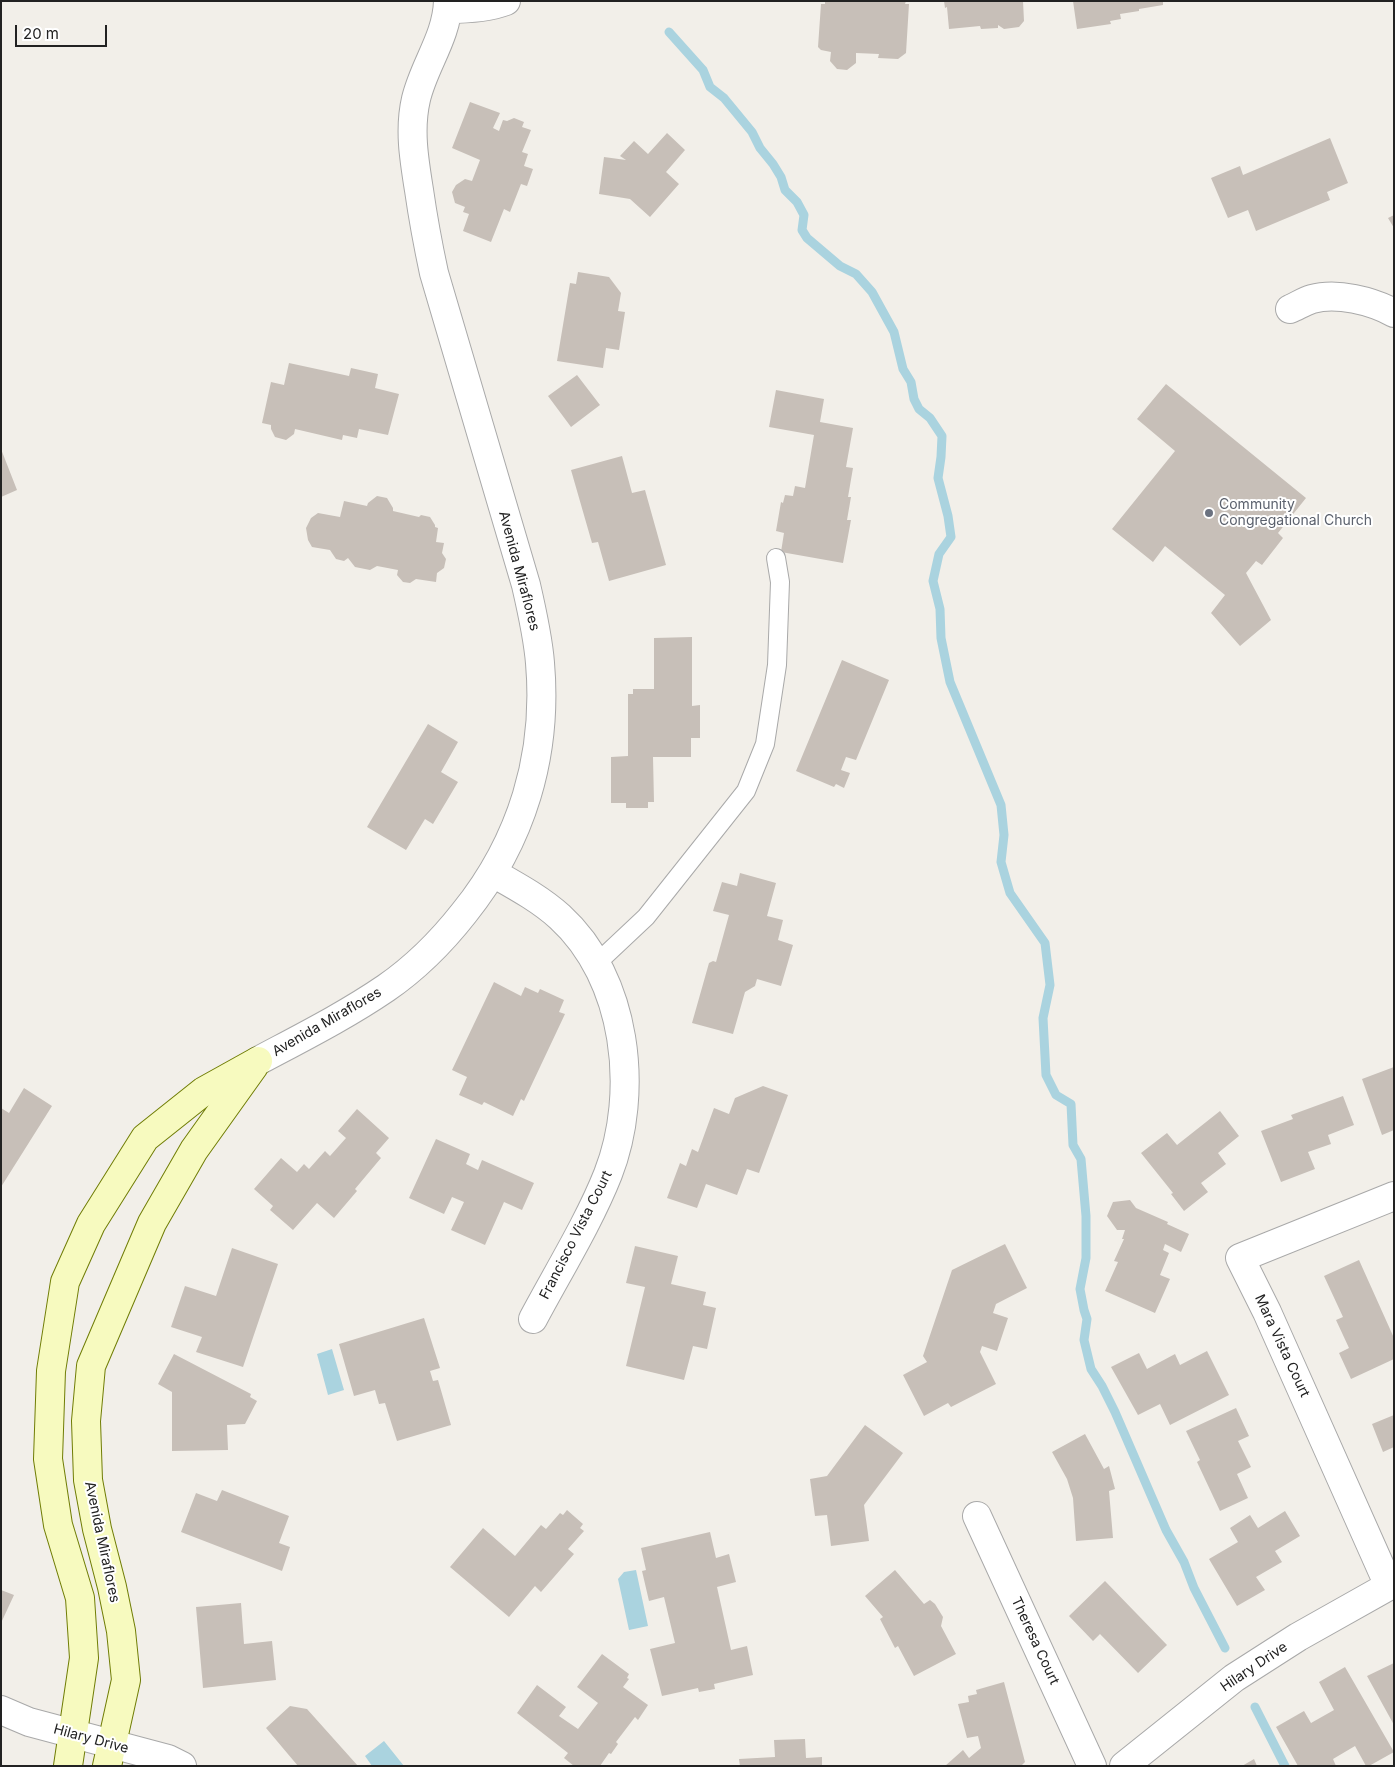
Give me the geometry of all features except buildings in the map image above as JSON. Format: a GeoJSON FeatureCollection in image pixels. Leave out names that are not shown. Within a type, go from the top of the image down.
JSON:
{"type":"FeatureCollection","features":[{"type":"Feature","properties":{"kind":"street"},"geometry":{"type":"LineString","coordinates":[[448,5],[469,9],[487,7],[506,1]]}},
{"type":"Feature","properties":{"kind":"street","name":"Avenida Miraflores"},"geometry":{"type":"LineString","coordinates":[[68,1766],[84,1658],[80,1598],[58,1525],[48,1458],[51,1371],[66,1282],[91,1224],[145,1138],[204,1091],[352,1010],[402,976],[441,940],[478,896],[493,873],[518,824],[534,765],[541,702],[540,663],[535,622],[526,585],[434,272],[414,159],[412,118],[417,96],[443,31],[448,5]]}},
{"type":"Feature","properties":{"kind":"street"},"geometry":{"type":"LineString","coordinates":[[1290,309],[1313,299],[1336,297],[1361,301],[1394,313]]}},
{"type":"Feature","properties":{"kind":"street","name":"Francisco Vista Court"},"geometry":{"type":"LineString","coordinates":[[493,873],[524,891],[560,917],[586,949],[596,964],[610,998],[622,1043],[624,1067],[623,1118],[618,1144],[598,1198],[533,1319]]}},
{"type":"Feature","properties":{"kind":"street","name":"Avenida Miraflores"},"geometry":{"type":"LineString","coordinates":[[109,1755],[126,1680],[122,1631],[96,1529],[88,1480],[86,1421],[91,1366],[152,1223],[194,1150],[258,1061]]}},
{"type":"Feature","properties":{"kind":"street","name":"Mara Vista Court"},"geometry":{"type":"LineString","coordinates":[[1391,1584],[1267,1312],[1240,1258],[1394,1196]]}},
{"type":"Feature","properties":{"kind":"street","name":"Theresa Court"},"geometry":{"type":"LineString","coordinates":[[977,1516],[1092,1766]]}},
{"type":"Feature","properties":{"kind":"street","name":"Hilary Drive"},"geometry":{"type":"LineString","coordinates":[[1124,1766],[1234,1678],[1298,1637],[1391,1584]]}},
{"type":"Feature","properties":{"kind":"street","name":"Hilary Drive"},"geometry":{"type":"LineString","coordinates":[[1,1710],[29,1722],[74,1734],[109,1755],[168,1759],[182,1766]]}},
{"type":"Feature","properties":{"kind":"lane"},"geometry":{"type":"LineString","coordinates":[[596,964],[646,918],[746,791],[765,744],[777,665],[780,582],[776,558]]}},
{"type":"Feature","properties":{"kind":"water"},"geometry":{"type":"Polygon","coordinates":[[[332,1349],[344,1390],[328,1395],[317,1354],[332,1349]]]}},
{"type":"Feature","properties":{"kind":"water"},"geometry":{"type":"Polygon","coordinates":[[[636,1570],[648,1626],[629,1630],[618,1579],[624,1572],[636,1570]]]}},
{"type":"Feature","properties":{"kind":"water"},"geometry":{"type":"Polygon","coordinates":[[[384,1741],[404,1766],[372,1766],[365,1756],[384,1741]]]}},
{"type":"Feature","properties":{"kind":"waterway"},"geometry":{"type":"LineString","coordinates":[[669,32],[703,70],[710,87],[724,98],[752,132],[760,148],[781,177],[785,190],[797,202],[804,215],[802,230],[807,238],[840,266],[856,274],[872,292],[894,332],[903,369],[911,382],[914,399],[919,409],[930,418],[942,436],[938,478],[948,516],[951,537],[939,554],[933,581],[940,609],[941,638],[950,682],[1001,805],[1004,835],[1001,862],[1010,893],[1045,943],[1050,985],[1043,1018],[1046,1075],[1056,1095],[1071,1104],[1073,1145],[1081,1159],[1086,1216],[1086,1258],[1080,1289],[1087,1319],[1084,1340],[1091,1369],[1115,1412],[1166,1530],[1184,1562],[1194,1588],[1225,1648]]}},
{"type":"Feature","properties":{"kind":"waterway"},"geometry":{"type":"LineString","coordinates":[[1255,1707],[1285,1766]]}},
{"type":"Feature","properties":{"kind":"place","name":"Community Congregational Church"},"geometry":{"type":"Point","coordinates":[1209,513]}}]}
